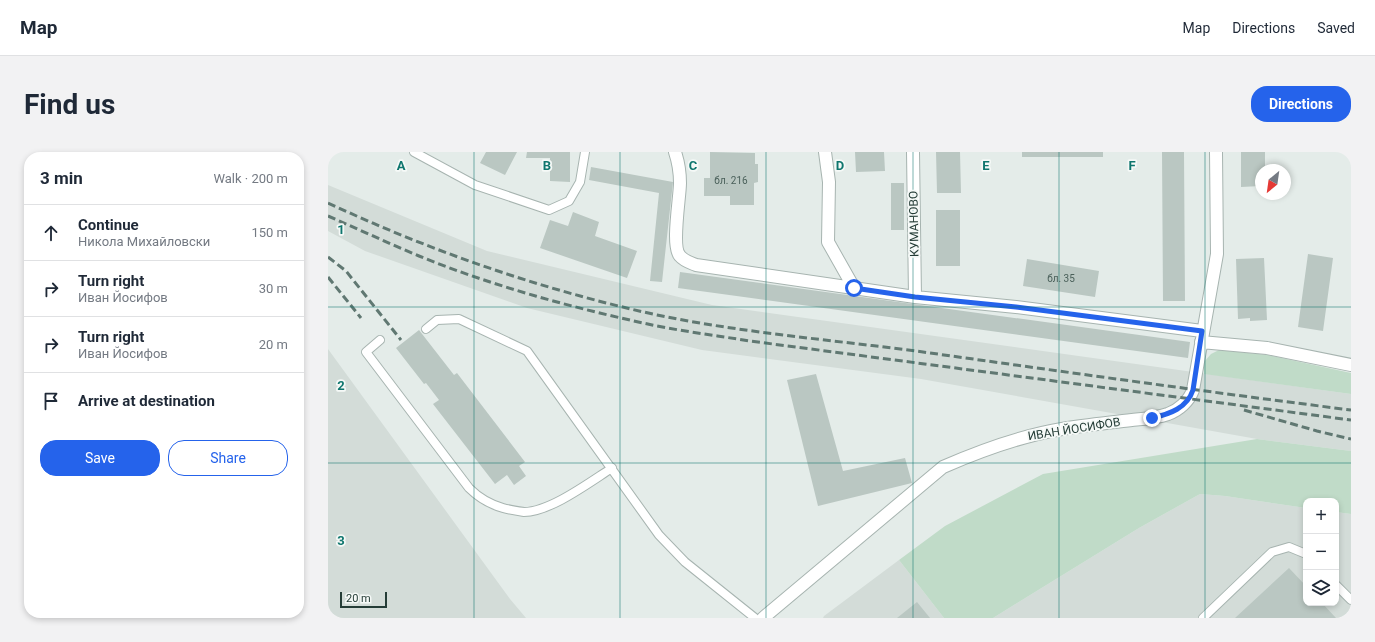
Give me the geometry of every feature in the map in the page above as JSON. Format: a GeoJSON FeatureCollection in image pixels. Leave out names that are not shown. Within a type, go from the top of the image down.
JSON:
{"type":"FeatureCollection","features":[{"type":"Feature","properties":{"kind":"street"},"geometry":{"type":"LineString","coordinates":[[675,152],[678,161],[680,182],[676,245],[679,256],[687,262],[696,265],[915,297],[1016,307],[1267,348],[1351,365]]}},
{"type":"Feature","properties":{"kind":"street"},"geometry":{"type":"LineString","coordinates":[[825,152],[829,182],[828,242],[854,288]]}},
{"type":"Feature","properties":{"kind":"street","name":"КУМАНОВО"},"geometry":{"type":"LineString","coordinates":[[913,152],[915,297]]}},
{"type":"Feature","properties":{"kind":"street","name":"ИВАН ЙОСИФОВ"},"geometry":{"type":"LineString","coordinates":[[763,618],[943,467],[978,452],[1016,439],[1062,429],[1152,418],[1168,414],[1190,398],[1193,390],[1217,254],[1216,152]]}},
{"type":"Feature","properties":{"kind":"lane"},"geometry":{"type":"LineString","coordinates":[[414,152],[475,185],[549,210],[569,201],[580,182],[585,152]]}},
{"type":"Feature","properties":{"kind":"lane"},"geometry":{"type":"LineString","coordinates":[[426,329],[437,320],[459,319],[527,351],[659,535],[685,562],[755,618]]}},
{"type":"Feature","properties":{"kind":"lane"},"geometry":{"type":"LineString","coordinates":[[380,340],[366,352],[469,488],[479,498],[493,505],[510,510],[526,512],[531,511],[561,500],[612,468]]}},
{"type":"Feature","properties":{"kind":"lane"},"geometry":{"type":"LineString","coordinates":[[1203,618],[1272,552],[1289,547],[1303,553]]}},
{"type":"Feature","properties":{"kind":"lane"},"geometry":{"type":"LineString","coordinates":[[1339,588],[1351,600]]}},
{"type":"Feature","properties":{"kind":"shaded area"},"geometry":{"type":"Polygon","coordinates":[[[328,185],[487,251],[712,305],[1351,394],[1351,451],[1257,439],[921,379],[702,350],[527,308],[365,251],[328,231],[328,185]]]}},
{"type":"Feature","properties":{"kind":"shaded area"},"geometry":{"type":"Polygon","coordinates":[[[328,349],[510,599],[526,618],[328,618],[328,349]]]}},
{"type":"Feature","properties":{"kind":"shaded area"},"geometry":{"type":"Polygon","coordinates":[[[1200,494],[1225,496],[1303,508],[1303,606],[1339,606],[1339,512],[1351,514],[1351,618],[993,618],[1139,528],[1200,494]]]}},
{"type":"Feature","properties":{"kind":"shaded area"},"geometry":{"type":"Polygon","coordinates":[[[899,560],[944,618],[823,618],[824,616],[899,560]]]}},
{"type":"Feature","properties":{"kind":"green space"},"geometry":{"type":"Polygon","coordinates":[[[1219,350],[1268,355],[1351,373],[1351,394],[1204,374],[1204,362],[1211,354],[1219,350]]]}},
{"type":"Feature","properties":{"kind":"green space"},"geometry":{"type":"Polygon","coordinates":[[[1257,439],[1351,451],[1351,514],[1339,512],[1339,498],[1303,498],[1303,508],[1225,496],[1200,494],[1139,528],[993,618],[944,618],[899,560],[945,526],[1043,474],[1257,439]]]}},
{"type":"Feature","properties":{"kind":"building"},"geometry":{"type":"Polygon","coordinates":[[[486,152],[517,152],[505,175],[480,163],[486,152]]]}},
{"type":"Feature","properties":{"kind":"building"},"geometry":{"type":"Polygon","coordinates":[[[527,152],[570,152],[570,182],[550,181],[550,158],[526,158],[527,152]]]}},
{"type":"Feature","properties":{"kind":"building"},"geometry":{"type":"Polygon","coordinates":[[[710,152],[755,153],[755,164],[758,164],[758,182],[754,183],[754,205],[730,205],[730,196],[704,196],[704,178],[710,178],[710,152]]]}},
{"type":"Feature","properties":{"kind":"building"},"geometry":{"type":"Polygon","coordinates":[[[855,152],[884,152],[885,171],[856,172],[855,152]]]}},
{"type":"Feature","properties":{"kind":"building"},"geometry":{"type":"Polygon","coordinates":[[[936,152],[960,152],[961,193],[937,193],[936,152]]]}},
{"type":"Feature","properties":{"kind":"building"},"geometry":{"type":"Polygon","coordinates":[[[1022,152],[1103,152],[1103,157],[1022,157],[1022,152]]]}},
{"type":"Feature","properties":{"kind":"building"},"geometry":{"type":"Polygon","coordinates":[[[1162,152],[1184,152],[1185,301],[1163,301],[1162,152]]]}},
{"type":"Feature","properties":{"kind":"building"},"geometry":{"type":"Polygon","coordinates":[[[1241,152],[1265,152],[1265,164],[1255,164],[1255,186],[1241,187],[1241,152]]]}},
{"type":"Feature","properties":{"kind":"building"},"geometry":{"type":"Polygon","coordinates":[[[591,167],[673,182],[662,282],[650,281],[659,193],[589,180],[591,167]]]}},
{"type":"Feature","properties":{"kind":"building"},"geometry":{"type":"Polygon","coordinates":[[[891,183],[904,183],[904,230],[891,230],[891,183]]]}},
{"type":"Feature","properties":{"kind":"building"},"geometry":{"type":"Polygon","coordinates":[[[936,210],[960,210],[960,266],[936,266],[936,210]]]}},
{"type":"Feature","properties":{"kind":"building"},"geometry":{"type":"Polygon","coordinates":[[[573,212],[599,222],[595,236],[637,251],[627,278],[540,248],[550,220],[568,226],[573,212]]]}},
{"type":"Feature","properties":{"kind":"building"},"geometry":{"type":"Polygon","coordinates":[[[1308,254],[1333,258],[1323,331],[1298,327],[1308,254]]]}},
{"type":"Feature","properties":{"kind":"building"},"geometry":{"type":"Polygon","coordinates":[[[1264,258],[1267,320],[1250,321],[1250,318],[1238,319],[1236,259],[1264,258]]]}},
{"type":"Feature","properties":{"kind":"building"},"geometry":{"type":"Polygon","coordinates":[[[1027,259],[1099,271],[1095,297],[1023,286],[1027,259]]]}},
{"type":"Feature","properties":{"kind":"building"},"geometry":{"type":"Polygon","coordinates":[[[680,272],[1190,342],[1188,358],[678,288],[680,272]]]}},
{"type":"Feature","properties":{"kind":"building"},"geometry":{"type":"Polygon","coordinates":[[[419,330],[454,375],[457,373],[525,462],[519,466],[526,476],[514,485],[507,475],[495,484],[433,404],[439,400],[426,383],[424,384],[396,348],[419,330]]]}},
{"type":"Feature","properties":{"kind":"building"},"geometry":{"type":"Polygon","coordinates":[[[816,374],[843,471],[905,458],[912,483],[818,506],[787,380],[816,374]]]}},
{"type":"Feature","properties":{"kind":"building"},"geometry":{"type":"Polygon","coordinates":[[[1289,568],[1303,583],[1303,606],[1325,606],[1336,618],[1235,618],[1289,568]]]}},
{"type":"Feature","properties":{"kind":"building"},"geometry":{"type":"Polygon","coordinates":[[[917,602],[930,618],[897,618],[917,602]]]}},
{"type":"Feature","properties":{"kind":"railway"},"geometry":{"type":"LineString","coordinates":[[328,203],[408,238],[489,268],[572,294],[657,315],[723,327],[923,352],[1351,410]]}},
{"type":"Feature","properties":{"kind":"railway"},"geometry":{"type":"LineString","coordinates":[[328,216],[419,256],[477,278],[567,305],[657,326],[750,341],[1351,420]]}},
{"type":"Feature","properties":{"kind":"railway"},"geometry":{"type":"LineString","coordinates":[[328,257],[346,271],[401,340]]}},
{"type":"Feature","properties":{"kind":"railway"},"geometry":{"type":"LineString","coordinates":[[328,277],[361,318]]}},
{"type":"Feature","properties":{"kind":"railway"},"geometry":{"type":"LineString","coordinates":[[1244,410],[1351,439]]}},
{"type":"Feature","properties":{"kind":"route"},"geometry":{"type":"LineString","coordinates":[[854,288],[915,297],[1016,307],[1202,331],[1193,390],[1190,398],[1168,414],[1152,418]]}}]}
